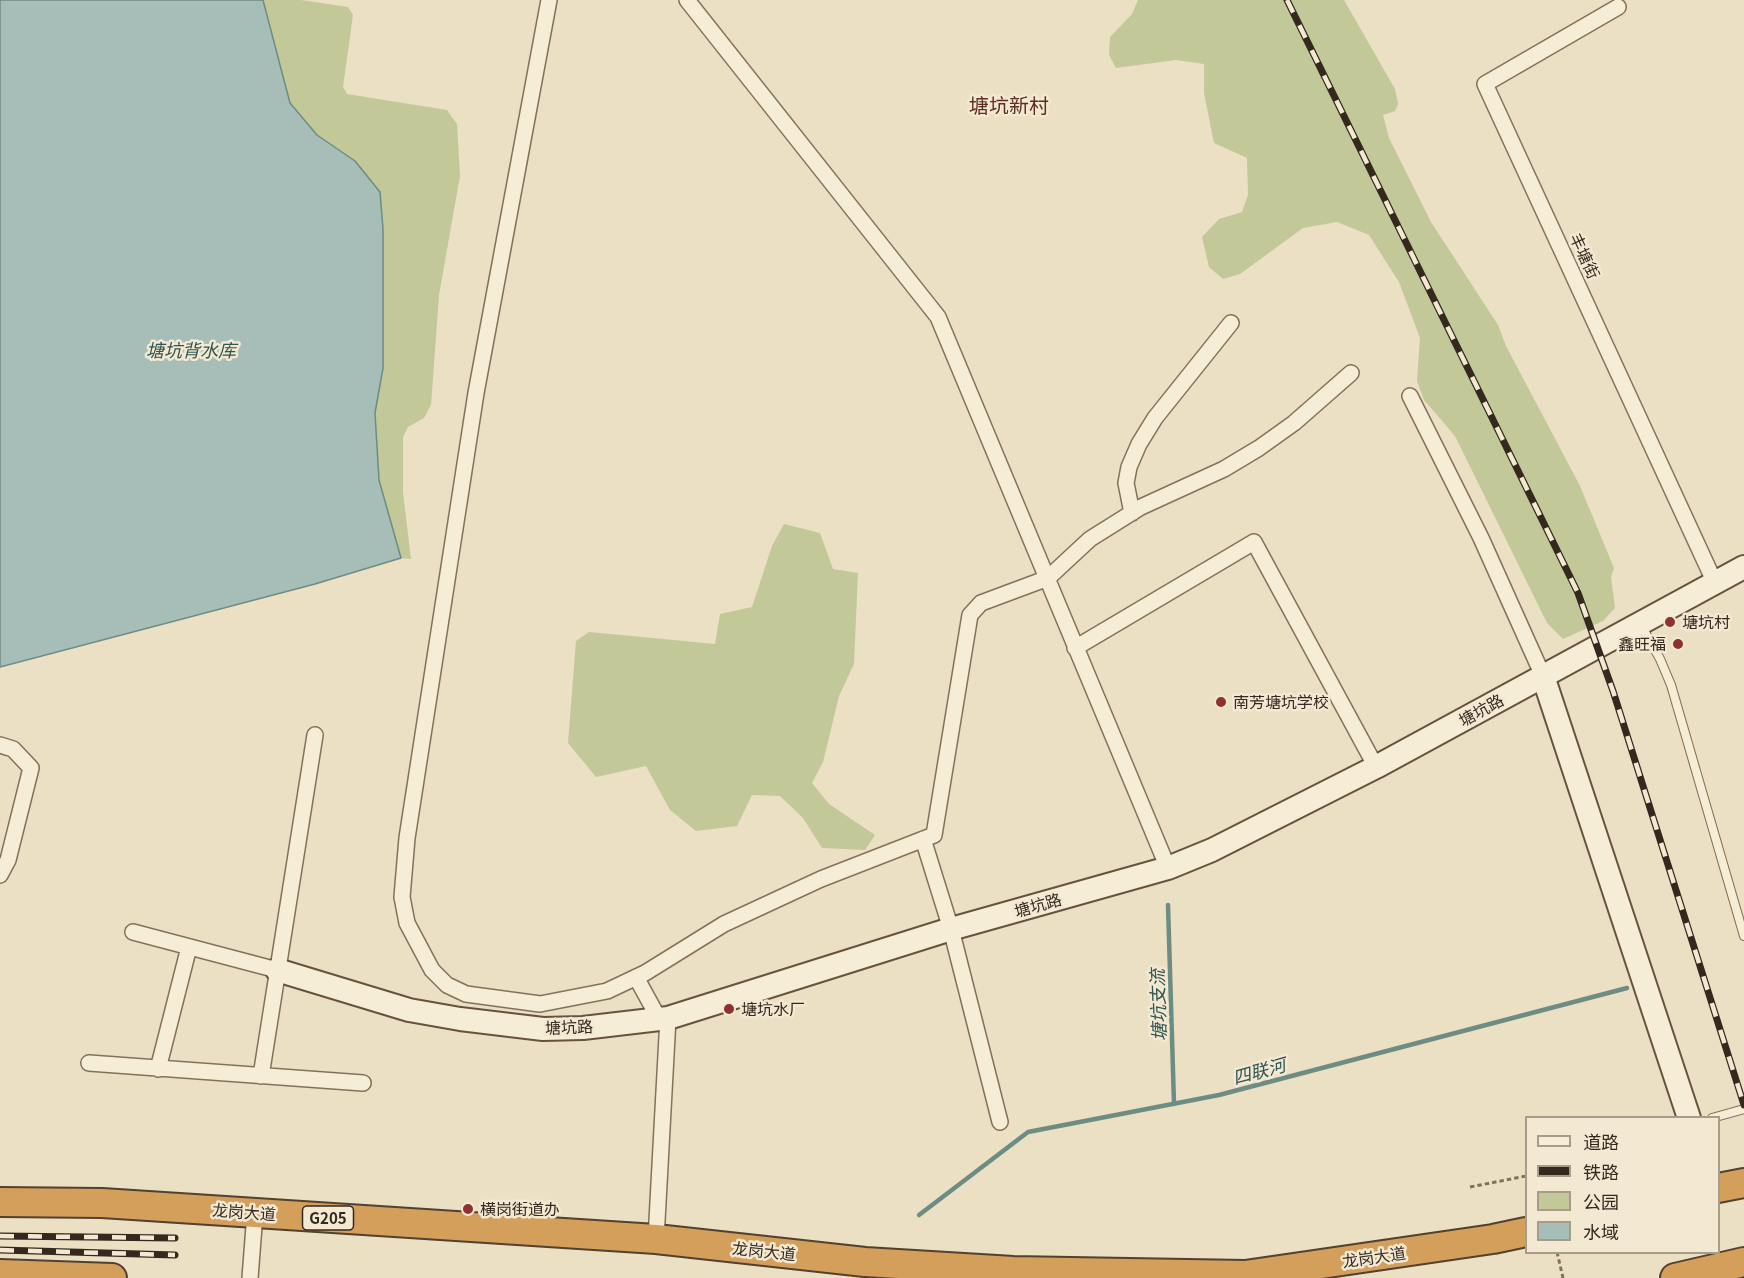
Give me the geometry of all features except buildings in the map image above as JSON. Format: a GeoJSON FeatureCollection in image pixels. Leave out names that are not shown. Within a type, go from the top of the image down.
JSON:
{"type":"FeatureCollection","features":[{"type":"Feature","properties":{"kind":"highway"},"geometry":{"type":"LineString","coordinates":[[1720,1188],[1744,1183]]}},
{"type":"Feature","properties":{"kind":"highway","name":"龙岗大道"},"geometry":{"type":"LineString","coordinates":[[0,1202],[102,1203],[656,1239],[876,1270],[1013,1274],[1245,1275],[1525,1232]]}},
{"type":"Feature","properties":{"kind":"highway"},"geometry":{"type":"LineString","coordinates":[[1675,1278],[1744,1262]]}},
{"type":"Feature","properties":{"kind":"highway"},"geometry":{"type":"LineString","coordinates":[[0,1274],[112,1278]]}},
{"type":"Feature","properties":{"kind":"street"},"geometry":{"type":"LineString","coordinates":[[549,0],[476,393],[407,838],[402,897],[407,923],[432,970],[447,985],[466,994],[540,1004],[607,991],[636,977],[724,924],[821,879],[934,835],[941,804],[970,615],[981,603],[1048,578],[1090,539],[1132,513],[1224,469],[1259,448],[1294,423],[1351,373]]}},
{"type":"Feature","properties":{"kind":"street"},"geometry":{"type":"LineString","coordinates":[[687,0],[938,317],[1168,868]]}},
{"type":"Feature","properties":{"kind":"street","name":"丰塘街"},"geometry":{"type":"LineString","coordinates":[[1618,7],[1485,84],[1715,583]]}},
{"type":"Feature","properties":{"kind":"street"},"geometry":{"type":"LineString","coordinates":[[1132,513],[1126,483],[1129,467],[1139,444],[1155,418],[1231,323]]}},
{"type":"Feature","properties":{"kind":"street"},"geometry":{"type":"LineString","coordinates":[[1410,396],[1481,538],[1543,676],[1688,1116]]}},
{"type":"Feature","properties":{"kind":"street"},"geometry":{"type":"LineString","coordinates":[[1076,648],[1254,542],[1376,767]]}},
{"type":"Feature","properties":{"kind":"street","name":"塘坑路"},"geometry":{"type":"LineString","coordinates":[[277,970],[409,1010],[472,1021],[543,1029],[583,1028],[663,1018],[951,929],[1168,868],[1212,850],[1376,767],[1744,567]]}},
{"type":"Feature","properties":{"kind":"street"},"geometry":{"type":"LineString","coordinates":[[261,1076],[315,735]]}},
{"type":"Feature","properties":{"kind":"street"},"geometry":{"type":"LineString","coordinates":[[0,745],[13,749],[32,768],[0,875]]}},
{"type":"Feature","properties":{"kind":"street"},"geometry":{"type":"LineString","coordinates":[[923,839],[951,929],[1000,1122]]}},
{"type":"Feature","properties":{"kind":"street"},"geometry":{"type":"LineString","coordinates":[[133,932],[277,970]]}},
{"type":"Feature","properties":{"kind":"street"},"geometry":{"type":"LineString","coordinates":[[158,1069],[189,947]]}},
{"type":"Feature","properties":{"kind":"street"},"geometry":{"type":"LineString","coordinates":[[636,977],[663,1018],[656,1239]]}},
{"type":"Feature","properties":{"kind":"street"},"geometry":{"type":"LineString","coordinates":[[89,1063],[363,1083]]}},
{"type":"Feature","properties":{"kind":"street"},"geometry":{"type":"LineString","coordinates":[[250,1278],[255,1213]]}},
{"type":"Feature","properties":{"kind":"lane"},"geometry":{"type":"LineString","coordinates":[[1640,624],[1660,659],[1671,685],[1744,936]]}},
{"type":"Feature","properties":{"kind":"lane"},"geometry":{"type":"LineString","coordinates":[[1720,1116],[1744,1110]]}},
{"type":"Feature","properties":{"kind":"path"},"geometry":{"type":"LineString","coordinates":[[1470,1187],[1525,1176]]}},
{"type":"Feature","properties":{"kind":"path"},"geometry":{"type":"LineString","coordinates":[[1557,1254],[1563,1278]]}},
{"type":"Feature","properties":{"kind":"green space"},"geometry":{"type":"Polygon","coordinates":[[[263,0],[301,0],[348,7],[353,15],[343,87],[347,94],[447,110],[457,124],[460,176],[439,295],[431,405],[424,418],[408,427],[403,437],[403,493],[411,559],[401,558],[379,480],[375,413],[383,368],[382,299],[355,161],[317,135],[290,103],[263,0]]]}},
{"type":"Feature","properties":{"kind":"green space"},"geometry":{"type":"Polygon","coordinates":[[[1138,0],[1344,0],[1395,89],[1398,104],[1395,111],[1383,115],[1389,138],[1431,222],[1498,325],[1506,346],[1580,486],[1614,568],[1611,577],[1615,608],[1603,621],[1563,639],[1547,623],[1455,436],[1424,400],[1417,381],[1420,338],[1399,282],[1369,235],[1337,222],[1303,228],[1240,274],[1223,279],[1209,267],[1202,237],[1219,219],[1242,212],[1248,195],[1247,158],[1214,143],[1204,93],[1204,64],[1176,60],[1116,68],[1109,55],[1110,37],[1132,14],[1138,0]]]}},
{"type":"Feature","properties":{"kind":"green space"},"geometry":{"type":"Polygon","coordinates":[[[784,524],[820,533],[833,569],[858,573],[854,664],[839,696],[823,762],[812,783],[829,804],[875,835],[865,850],[822,848],[803,818],[780,796],[752,795],[737,826],[696,831],[670,810],[646,766],[596,777],[568,743],[576,641],[589,632],[715,644],[720,614],[752,607],[772,546],[784,524]]]}},
{"type":"Feature","properties":{"kind":"water","name":"塘坑背水库"},"geometry":{"type":"Polygon","coordinates":[[[0,0],[263,0],[290,103],[317,135],[355,161],[380,192],[383,229],[383,368],[375,413],[379,480],[401,558],[315,584],[0,667],[0,0]]]}},
{"type":"Feature","properties":{"kind":"waterway","name":"塘坑支流"},"geometry":{"type":"LineString","coordinates":[[1168,905],[1174,1104]]}},
{"type":"Feature","properties":{"kind":"waterway","name":"四联河"},"geometry":{"type":"LineString","coordinates":[[919,1215],[1028,1132],[1219,1095],[1627,988]]}},
{"type":"Feature","properties":{"kind":"railway"},"geometry":{"type":"LineString","coordinates":[[1287,0],[1578,593],[1613,691],[1744,1105]]}},
{"type":"Feature","properties":{"kind":"railway"},"geometry":{"type":"LineString","coordinates":[[0,1236],[175,1238]]}},
{"type":"Feature","properties":{"kind":"railway"},"geometry":{"type":"LineString","coordinates":[[0,1250],[175,1255]]}},
{"type":"Feature","properties":{"kind":"place","name":"塘坑村"},"geometry":{"type":"Point","coordinates":[1670,622]}},
{"type":"Feature","properties":{"kind":"place","name":"鑫旺福"},"geometry":{"type":"Point","coordinates":[1678,644]}},
{"type":"Feature","properties":{"kind":"place","name":"南芳塘坑学校"},"geometry":{"type":"Point","coordinates":[1221,702]}},
{"type":"Feature","properties":{"kind":"place","name":"塘坑水厂"},"geometry":{"type":"Point","coordinates":[729,1009]}},
{"type":"Feature","properties":{"kind":"place","name":"横岗街道办"},"geometry":{"type":"Point","coordinates":[468,1209]}},
{"type":"Feature","properties":{"kind":"district","name":"塘坑新村"},"geometry":{"type":"Point","coordinates":[1009,105]}}]}
